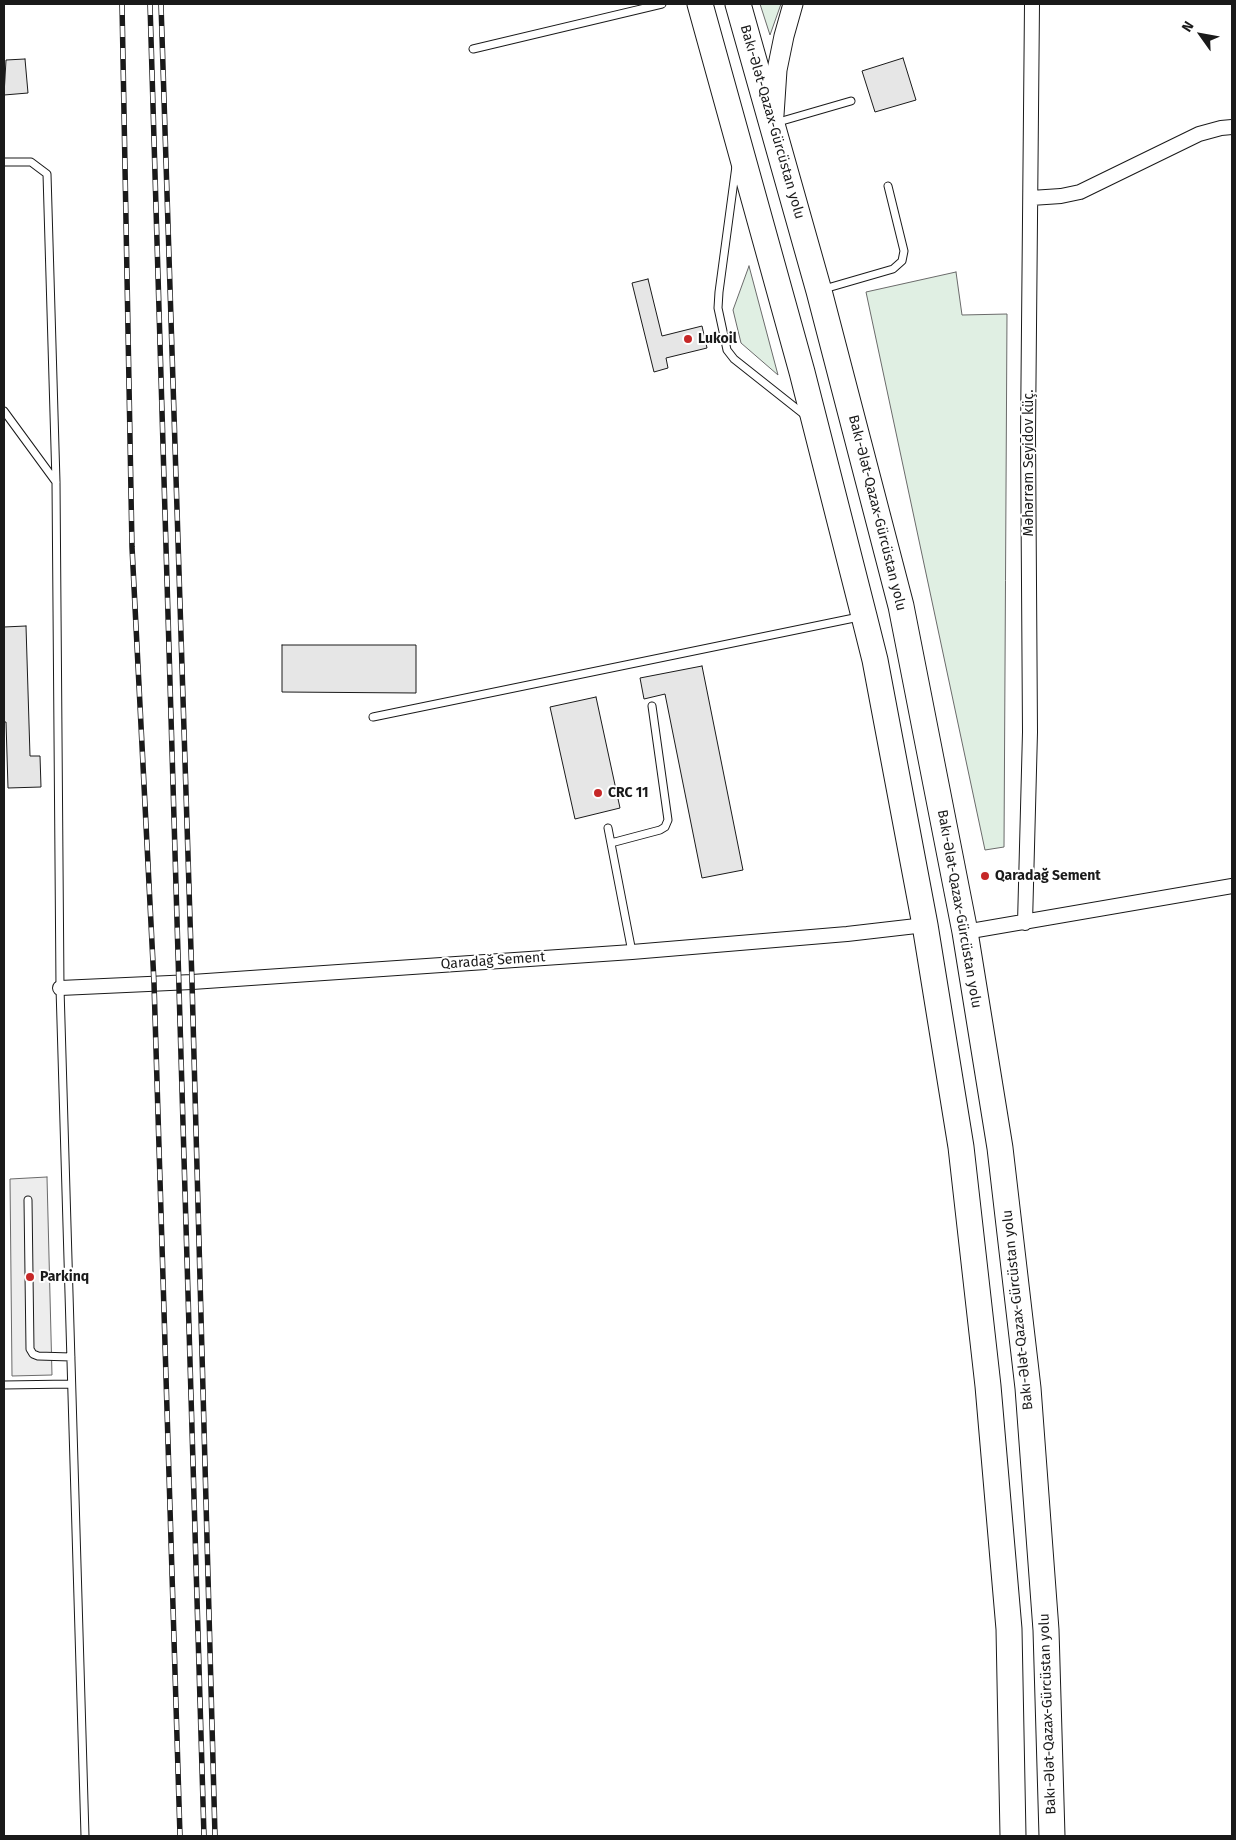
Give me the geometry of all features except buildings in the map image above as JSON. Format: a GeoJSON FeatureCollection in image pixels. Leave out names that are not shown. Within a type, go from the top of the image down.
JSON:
{"type":"FeatureCollection","features":[{"type":"Feature","properties":{"kind":"highway"},"geometry":{"type":"LineString","coordinates":[[700,4],[815,424],[875,660],[925,925],[961,1147],[988,1386],[1009,1629],[1014,1836]]}},
{"type":"Feature","properties":{"kind":"highway","name":"Bakı-Ələt-Qazax-Gürcüstan yolu"},"geometry":{"type":"LineString","coordinates":[[738,4],[819,290],[901,606],[965,932],[1000,1148],[1028,1388],[1046,1630],[1052,1836]]}},
{"type":"Feature","properties":{"kind":"main road"},"geometry":{"type":"LineString","coordinates":[[773,124],[777,70],[793,4]]}},
{"type":"Feature","properties":{"kind":"street","name":"Məhərrəm Seyidov küç."},"geometry":{"type":"LineString","coordinates":[[1026,923],[1030,732],[1028,434],[1032,4]]}},
{"type":"Feature","properties":{"kind":"street"},"geometry":{"type":"LineString","coordinates":[[1031,198],[1061,196],[1080,192],[1199,134],[1232,127]]}},
{"type":"Feature","properties":{"kind":"street"},"geometry":{"type":"LineString","coordinates":[[965,932],[1232,886]]}},
{"type":"Feature","properties":{"kind":"street","name":"Qaradağ Sement"},"geometry":{"type":"LineString","coordinates":[[60,988],[211,980],[632,952],[847,934],[925,925]]}},
{"type":"Feature","properties":{"kind":"lane"},"geometry":{"type":"LineString","coordinates":[[473,49],[662,4]]}},
{"type":"Feature","properties":{"kind":"lane"},"geometry":{"type":"LineString","coordinates":[[773,124],[851,101]]}},
{"type":"Feature","properties":{"kind":"lane"},"geometry":{"type":"LineString","coordinates":[[738,146],[718,308],[727,350],[734,359],[815,424]]}},
{"type":"Feature","properties":{"kind":"lane"},"geometry":{"type":"LineString","coordinates":[[4,162],[31,162],[47,174],[56,482],[60,988],[85,1836]]}},
{"type":"Feature","properties":{"kind":"lane"},"geometry":{"type":"LineString","coordinates":[[819,290],[893,269],[902,261],[904,251],[888,186]]}},
{"type":"Feature","properties":{"kind":"lane"},"geometry":{"type":"LineString","coordinates":[[4,411],[56,482]]}},
{"type":"Feature","properties":{"kind":"lane"},"geometry":{"type":"LineString","coordinates":[[373,717],[864,616]]}},
{"type":"Feature","properties":{"kind":"lane"},"geometry":{"type":"LineString","coordinates":[[611,843],[660,830],[665,827],[668,820],[652,706]]}},
{"type":"Feature","properties":{"kind":"lane"},"geometry":{"type":"LineString","coordinates":[[608,828],[632,952]]}},
{"type":"Feature","properties":{"kind":"lane"},"geometry":{"type":"LineString","coordinates":[[28,1200],[30,1349],[33,1354],[38,1356],[71,1358]]}},
{"type":"Feature","properties":{"kind":"lane"},"geometry":{"type":"LineString","coordinates":[[4,1385],[71,1384]]}},
{"type":"Feature","properties":{"kind":"green space"},"geometry":{"type":"Polygon","coordinates":[[[760,4],[781,4],[770,35],[760,4]]]}},
{"type":"Feature","properties":{"kind":"green space"},"geometry":{"type":"Polygon","coordinates":[[[749,266],[778,375],[741,343],[733,310],[749,266]]]}},
{"type":"Feature","properties":{"kind":"green space"},"geometry":{"type":"Polygon","coordinates":[[[956,272],[962,315],[1007,314],[1004,847],[985,850],[866,292],[956,272]]]}},
{"type":"Feature","properties":{"kind":"shaded area","name":"Parkinq"},"geometry":{"type":"Polygon","coordinates":[[[47,1177],[52,1375],[12,1376],[10,1179],[47,1177]]]}},
{"type":"Feature","properties":{"kind":"railway"},"geometry":{"type":"LineString","coordinates":[[122,4],[132,547],[154,983],[180,1836]]}},
{"type":"Feature","properties":{"kind":"railway"},"geometry":{"type":"LineString","coordinates":[[150,4],[204,1836]]}},
{"type":"Feature","properties":{"kind":"railway"},"geometry":{"type":"LineString","coordinates":[[161,4],[192,982],[215,1836]]}},
{"type":"Feature","properties":{"kind":"place","name":"Lukoil"},"geometry":{"type":"Point","coordinates":[688,339]}},
{"type":"Feature","properties":{"kind":"place","name":"CRC 11"},"geometry":{"type":"Point","coordinates":[598,793]}},
{"type":"Feature","properties":{"kind":"place","name":"Qaradağ Sement"},"geometry":{"type":"Point","coordinates":[985,876]}},
{"type":"Feature","properties":{"kind":"place","name":"Parkinq"},"geometry":{"type":"Point","coordinates":[30,1277]}}]}
